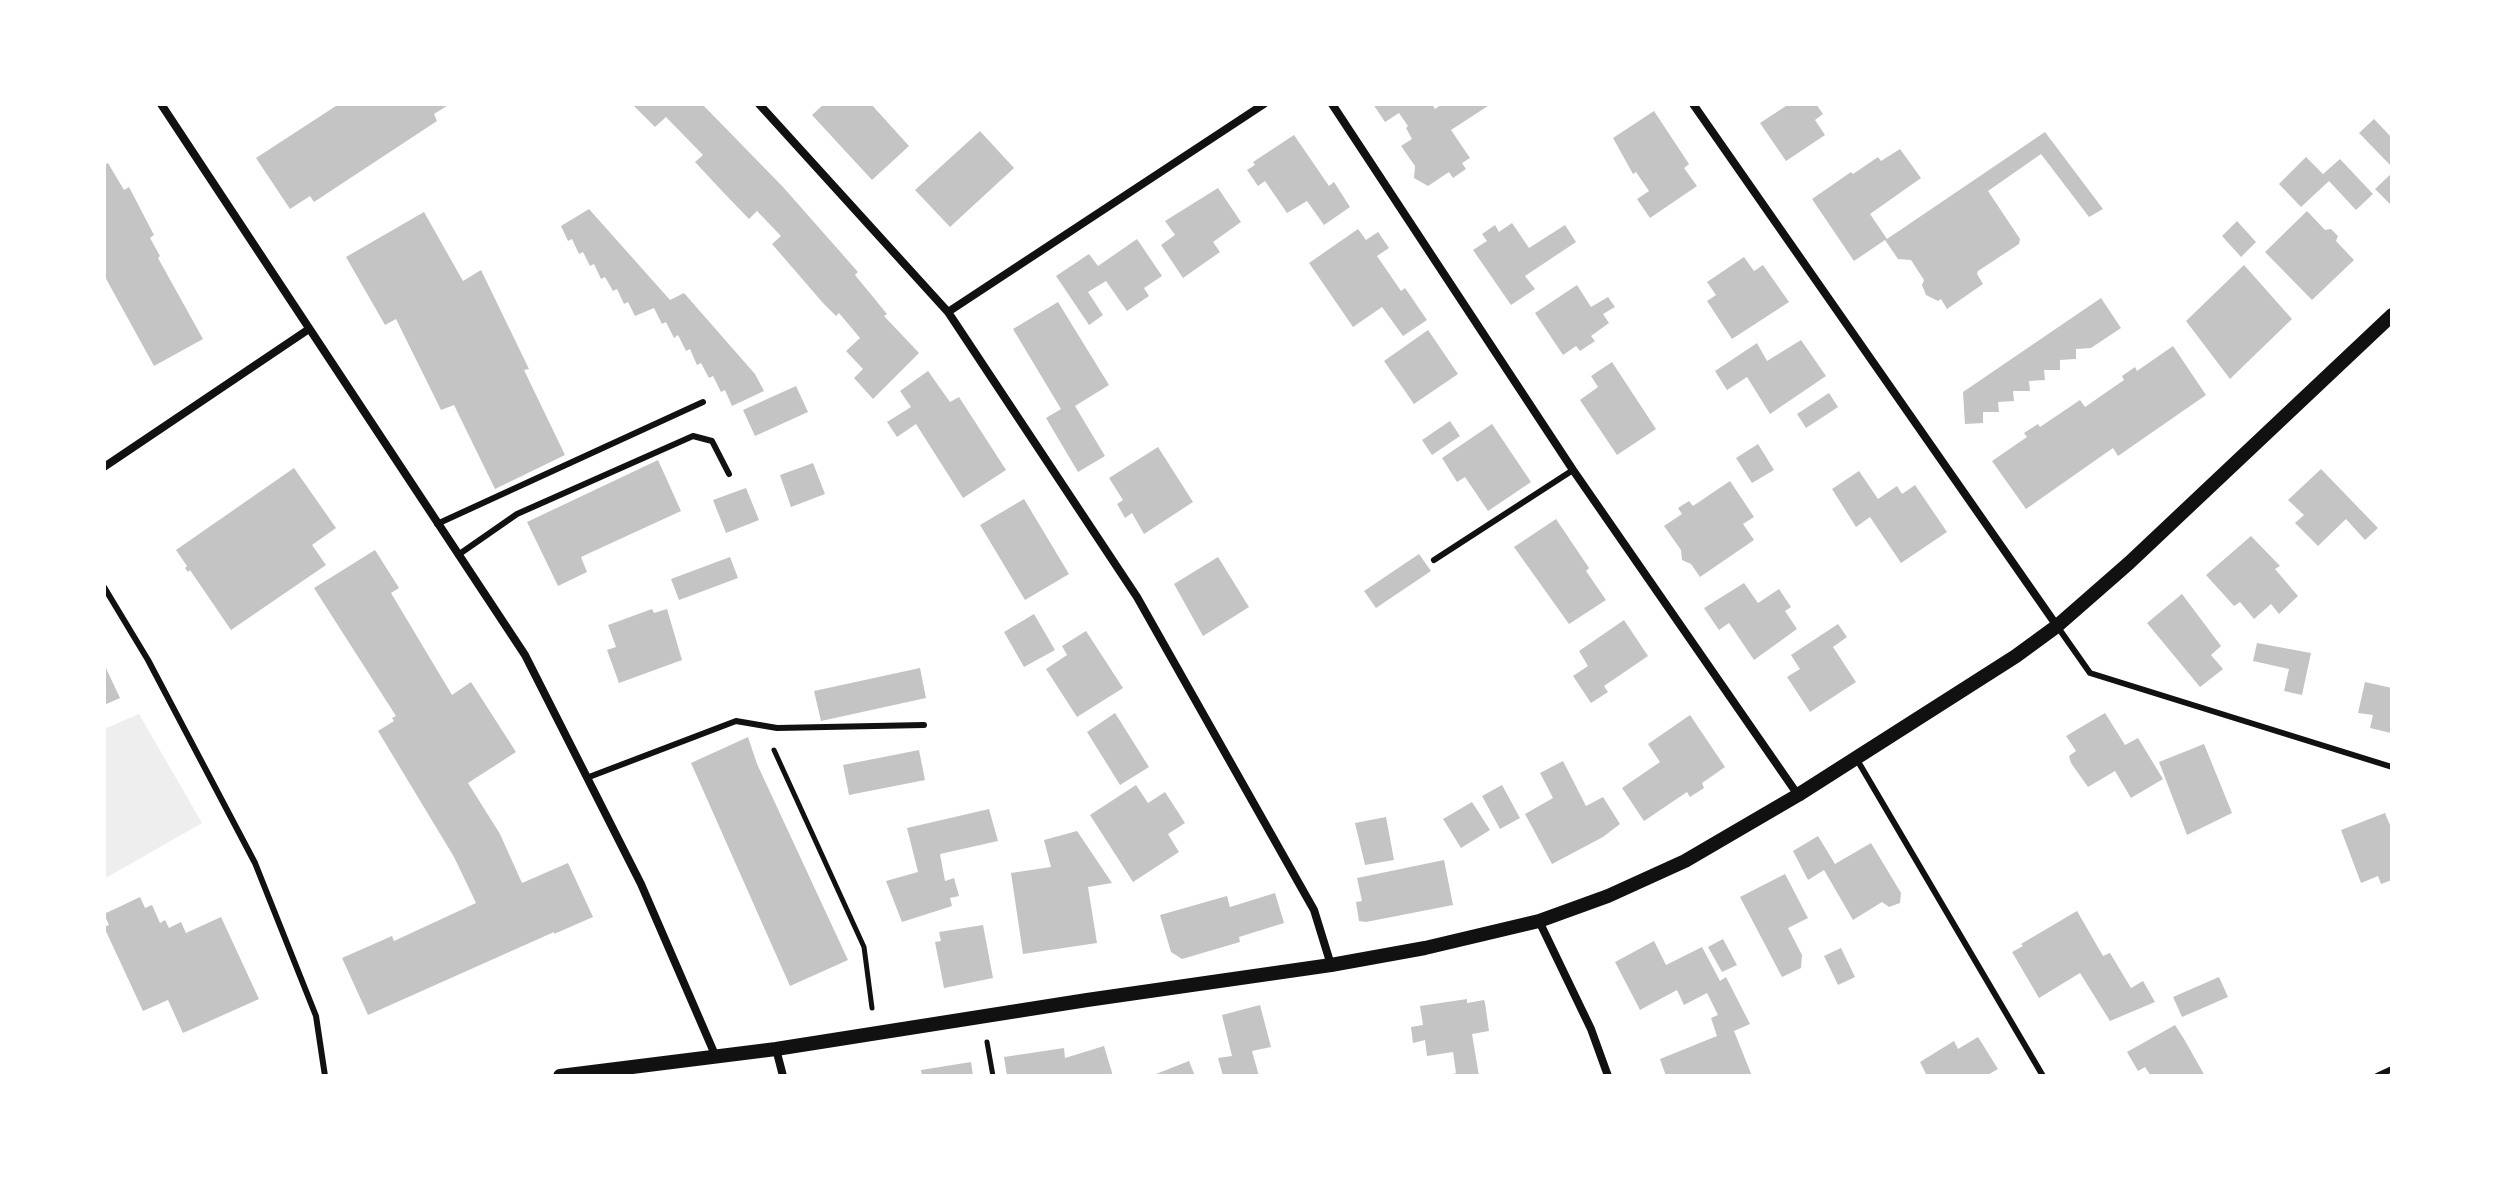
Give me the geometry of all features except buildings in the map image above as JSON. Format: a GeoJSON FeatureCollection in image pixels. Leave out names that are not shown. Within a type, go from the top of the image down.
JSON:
{"type":"FeatureCollection","features":[{"type":"Feature","properties":{"kind":"street"},"geometry":{"type":"LineString","coordinates":[[161,104],[525,655],[641,884],[716,1057]]}},
{"type":"Feature","properties":{"kind":"street"},"geometry":{"type":"LineString","coordinates":[[759,104],[948,312],[1137,597],[1314,910],[1331,965]]}},
{"type":"Feature","properties":{"kind":"street"},"geometry":{"type":"LineString","coordinates":[[948,312],[1264,104]]}},
{"type":"Feature","properties":{"kind":"street"},"geometry":{"type":"LineString","coordinates":[[1332,104],[1573,470],[1798,795]]}},
{"type":"Feature","properties":{"kind":"street"},"geometry":{"type":"LineString","coordinates":[[1693,104],[2057,626]]}},
{"type":"Feature","properties":{"kind":"street"},"geometry":{"type":"LineString","coordinates":[[560,1076],[776,1049],[1101,997],[1331,965],[1425,948],[1539,921],[1608,896],[1685,861],[1798,795],[2016,656],[2057,626],[2129,563],[2392,315]]}},
{"type":"Feature","properties":{"kind":"street"},"geometry":{"type":"LineString","coordinates":[[104,467],[309,329]]}},
{"type":"Feature","properties":{"kind":"street"},"geometry":{"type":"LineString","coordinates":[[1539,921],[1591,1029],[1608,1076]]}},
{"type":"Feature","properties":{"kind":"street"},"geometry":{"type":"LineString","coordinates":[[776,1049],[783,1076]]}},
{"type":"Feature","properties":{"kind":"lane"},"geometry":{"type":"LineString","coordinates":[[437,524],[703,402]]}},
{"type":"Feature","properties":{"kind":"lane"},"geometry":{"type":"LineString","coordinates":[[458,555],[517,514],[693,436],[712,441],[729,474]]}},
{"type":"Feature","properties":{"kind":"lane"},"geometry":{"type":"LineString","coordinates":[[1434,560],[1573,470]]}},
{"type":"Feature","properties":{"kind":"lane"},"geometry":{"type":"LineString","coordinates":[[104,587],[148,660],[255,863],[316,1016],[325,1076]]}},
{"type":"Feature","properties":{"kind":"lane"},"geometry":{"type":"LineString","coordinates":[[2057,626],[2090,673],[2392,767]]}},
{"type":"Feature","properties":{"kind":"lane"},"geometry":{"type":"LineString","coordinates":[[589,777],[736,721],[767,727],[924,725]]}},
{"type":"Feature","properties":{"kind":"lane"},"geometry":{"type":"LineString","coordinates":[[1856,758],[2043,1076]]}},
{"type":"Feature","properties":{"kind":"lane"},"geometry":{"type":"LineString","coordinates":[[2377,1076],[2392,1069]]}},
{"type":"Feature","properties":{"kind":"path"},"geometry":{"type":"LineString","coordinates":[[767,727],[771,743],[864,947],[876,1033]]}},
{"type":"Feature","properties":{"kind":"path"},"geometry":{"type":"LineString","coordinates":[[983,1017],[993,1076]]}},
{"type":"Feature","properties":{"kind":"shaded area"},"geometry":{"type":"Polygon","coordinates":[[[139,714],[202,823],[104,879],[104,729],[139,714]]]}}]}
